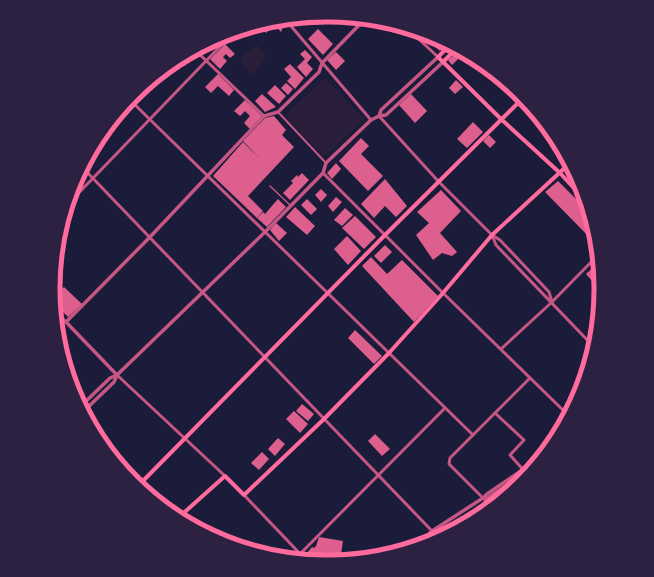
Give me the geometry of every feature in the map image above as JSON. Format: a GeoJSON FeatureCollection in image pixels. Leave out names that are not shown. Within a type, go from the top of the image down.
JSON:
{"type":"FeatureCollection","features":[{"type":"Feature","properties":{"kind":"main road"},"geometry":{"type":"LineString","coordinates":[[446,49],[438,57],[573,187]]}},
{"type":"Feature","properties":{"kind":"main road"},"geometry":{"type":"LineString","coordinates":[[443,62],[452,53]]}},
{"type":"Feature","properties":{"kind":"main road"},"geometry":{"type":"LineString","coordinates":[[143,481],[438,181],[518,103]]}},
{"type":"Feature","properties":{"kind":"main road"},"geometry":{"type":"LineString","coordinates":[[184,513],[225,476],[244,495],[324,419],[389,353],[443,293],[492,235],[565,168]]}},
{"type":"Feature","properties":{"kind":"street"},"geometry":{"type":"LineString","coordinates":[[290,24],[371,120]]}},
{"type":"Feature","properties":{"kind":"street"},"geometry":{"type":"LineString","coordinates":[[66,322],[150,237],[264,116],[278,112],[319,72],[322,63],[360,24]]}},
{"type":"Feature","properties":{"kind":"street"},"geometry":{"type":"LineString","coordinates":[[379,116],[381,110],[438,57],[417,38]]}},
{"type":"Feature","properties":{"kind":"street"},"geometry":{"type":"LineString","coordinates":[[79,193],[223,43]]}},
{"type":"Feature","properties":{"kind":"street"},"geometry":{"type":"LineString","coordinates":[[200,54],[264,116]]}},
{"type":"Feature","properties":{"kind":"street"},"geometry":{"type":"LineString","coordinates":[[86,401],[110,378],[117,375],[265,232],[323,173],[326,163],[371,120],[379,116],[386,115],[443,62]]}},
{"type":"Feature","properties":{"kind":"street"},"geometry":{"type":"LineString","coordinates":[[135,105],[473,435]]}},
{"type":"Feature","properties":{"kind":"street"},"geometry":{"type":"LineString","coordinates":[[278,112],[326,163]]}},
{"type":"Feature","properties":{"kind":"street"},"geometry":{"type":"LineString","coordinates":[[379,116],[438,181],[492,235],[500,240],[537,279],[549,292],[552,302]]}},
{"type":"Feature","properties":{"kind":"street"},"geometry":{"type":"LineString","coordinates":[[87,172],[432,531]]}},
{"type":"Feature","properties":{"kind":"street"},"geometry":{"type":"LineString","coordinates":[[323,173],[443,293],[564,410]]}},
{"type":"Feature","properties":{"kind":"street"},"geometry":{"type":"LineString","coordinates":[[492,235],[496,245],[588,340]]}},
{"type":"Feature","properties":{"kind":"street"},"geometry":{"type":"LineString","coordinates":[[514,263],[518,259]]}},
{"type":"Feature","properties":{"kind":"street"},"geometry":{"type":"LineString","coordinates":[[501,349],[552,302],[592,261]]}},
{"type":"Feature","properties":{"kind":"street"},"geometry":{"type":"LineString","coordinates":[[532,283],[537,279]]}},
{"type":"Feature","properties":{"kind":"street"},"geometry":{"type":"LineString","coordinates":[[62,318],[117,375],[225,476]]}},
{"type":"Feature","properties":{"kind":"street"},"geometry":{"type":"LineString","coordinates":[[88,407],[114,382],[117,375]]}},
{"type":"Feature","properties":{"kind":"street"},"geometry":{"type":"LineString","coordinates":[[487,502],[450,464],[450,458],[530,378]]}},
{"type":"Feature","properties":{"kind":"street"},"geometry":{"type":"LineString","coordinates":[[301,553],[445,408]]}},
{"type":"Feature","properties":{"kind":"street"},"geometry":{"type":"LineString","coordinates":[[495,412],[524,440],[510,455],[522,469]]}},
{"type":"Feature","properties":{"kind":"street"},"geometry":{"type":"LineString","coordinates":[[427,536],[432,531],[483,498],[489,497],[509,483]]}},
{"type":"Feature","properties":{"kind":"street"},"geometry":{"type":"LineString","coordinates":[[244,495],[299,553]]}},
{"type":"Feature","properties":{"kind":"lane"},"geometry":{"type":"LineString","coordinates":[[270,186],[291,206]]}},
{"type":"Feature","properties":{"kind":"shaded area"},"geometry":{"type":"Polygon","coordinates":[[[257,45],[267,56],[253,75],[243,65],[244,63],[240,58],[257,45]]]}},
{"type":"Feature","properties":{"kind":"shaded area"},"geometry":{"type":"Polygon","coordinates":[[[325,78],[364,119],[324,157],[285,116],[325,78]]]}},
{"type":"Feature","properties":{"kind":"building"},"geometry":{"type":"Polygon","coordinates":[[[284,25],[281,32],[276,27],[284,25]]]}},
{"type":"Feature","properties":{"kind":"building"},"geometry":{"type":"Polygon","coordinates":[[[271,28],[266,33],[263,30],[271,28]]]}},
{"type":"Feature","properties":{"kind":"building"},"geometry":{"type":"Polygon","coordinates":[[[318,29],[333,44],[323,55],[308,39],[318,29]]]}},
{"type":"Feature","properties":{"kind":"building"},"geometry":{"type":"Polygon","coordinates":[[[225,44],[235,54],[230,58],[226,54],[223,57],[227,61],[220,69],[210,59],[225,44]]]}},
{"type":"Feature","properties":{"kind":"building"},"geometry":{"type":"Polygon","coordinates":[[[432,44],[443,48],[440,51],[432,44]]]}},
{"type":"Feature","properties":{"kind":"building"},"geometry":{"type":"Polygon","coordinates":[[[305,50],[312,57],[307,63],[313,69],[306,77],[297,67],[305,59],[300,54],[305,50]]]}},
{"type":"Feature","properties":{"kind":"building"},"geometry":{"type":"Polygon","coordinates":[[[336,52],[345,61],[336,70],[327,60],[336,52]]]}},
{"type":"Feature","properties":{"kind":"building"},"geometry":{"type":"Polygon","coordinates":[[[454,55],[459,58],[452,65],[448,60],[454,55]]]}},
{"type":"Feature","properties":{"kind":"building"},"geometry":{"type":"Polygon","coordinates":[[[290,64],[304,78],[295,89],[287,81],[291,77],[284,69],[290,64]]]}},
{"type":"Feature","properties":{"kind":"building"},"geometry":{"type":"Polygon","coordinates":[[[218,74],[234,90],[229,96],[218,86],[211,93],[205,87],[218,74]]]}},
{"type":"Feature","properties":{"kind":"building"},"geometry":{"type":"Polygon","coordinates":[[[456,80],[463,87],[455,94],[449,88],[456,80]]]}},
{"type":"Feature","properties":{"kind":"building"},"geometry":{"type":"Polygon","coordinates":[[[286,83],[293,89],[288,95],[281,88],[286,83]]]}},
{"type":"Feature","properties":{"kind":"building"},"geometry":{"type":"Polygon","coordinates":[[[275,85],[286,96],[279,104],[267,93],[275,85]]]}},
{"type":"Feature","properties":{"kind":"building"},"geometry":{"type":"Polygon","coordinates":[[[262,94],[276,107],[265,112],[255,101],[262,94]]]}},
{"type":"Feature","properties":{"kind":"building"},"geometry":{"type":"Polygon","coordinates":[[[411,94],[427,111],[415,123],[399,105],[411,94]]]}},
{"type":"Feature","properties":{"kind":"building"},"geometry":{"type":"Polygon","coordinates":[[[245,100],[262,116],[250,129],[244,123],[250,116],[245,111],[240,116],[234,111],[245,100]]]}},
{"type":"Feature","properties":{"kind":"building"},"geometry":{"type":"Polygon","coordinates":[[[274,116],[286,130],[282,135],[294,147],[248,196],[263,211],[257,218],[213,176],[243,142],[260,159],[243,141],[265,118],[274,116]]]}},
{"type":"Feature","properties":{"kind":"building"},"geometry":{"type":"Polygon","coordinates":[[[473,122],[483,132],[467,148],[457,139],[473,122]]]}},
{"type":"Feature","properties":{"kind":"building"},"geometry":{"type":"Polygon","coordinates":[[[489,135],[496,142],[490,148],[483,141],[489,135]]]}},
{"type":"Feature","properties":{"kind":"building"},"geometry":{"type":"Polygon","coordinates":[[[361,138],[369,146],[361,154],[383,176],[368,191],[339,161],[361,138]]]}},
{"type":"Feature","properties":{"kind":"building"},"geometry":{"type":"Polygon","coordinates":[[[336,163],[341,169],[332,179],[327,173],[336,163]]]}},
{"type":"Feature","properties":{"kind":"building"},"geometry":{"type":"Polygon","coordinates":[[[302,173],[309,180],[290,200],[283,193],[293,183],[291,181],[297,175],[298,177],[302,173]]]}},
{"type":"Feature","properties":{"kind":"building"},"geometry":{"type":"Polygon","coordinates":[[[385,179],[407,206],[396,217],[385,206],[374,218],[361,204],[385,179]]]}},
{"type":"Feature","properties":{"kind":"building"},"geometry":{"type":"Polygon","coordinates":[[[558,181],[578,201],[588,235],[545,192],[558,181]]]}},
{"type":"Feature","properties":{"kind":"building"},"geometry":{"type":"Polygon","coordinates":[[[321,189],[327,195],[321,202],[315,195],[321,189]]]}},
{"type":"Feature","properties":{"kind":"building"},"geometry":{"type":"Polygon","coordinates":[[[441,190],[461,211],[440,233],[457,252],[452,256],[442,253],[433,260],[416,235],[429,223],[417,212],[441,190]]]}},
{"type":"Feature","properties":{"kind":"building"},"geometry":{"type":"Polygon","coordinates":[[[336,197],[342,202],[333,212],[328,206],[336,197]]]}},
{"type":"Feature","properties":{"kind":"building"},"geometry":{"type":"Polygon","coordinates":[[[278,199],[286,207],[267,227],[257,218],[263,212],[265,214],[278,199]]]}},
{"type":"Feature","properties":{"kind":"building"},"geometry":{"type":"Polygon","coordinates":[[[307,199],[317,209],[311,215],[301,205],[307,199]]]}},
{"type":"Feature","properties":{"kind":"building"},"geometry":{"type":"Polygon","coordinates":[[[295,207],[315,226],[307,235],[286,217],[295,207]]]}},
{"type":"Feature","properties":{"kind":"building"},"geometry":{"type":"Polygon","coordinates":[[[345,208],[353,215],[342,226],[334,220],[345,208]]]}},
{"type":"Feature","properties":{"kind":"building"},"geometry":{"type":"Polygon","coordinates":[[[355,216],[376,237],[364,249],[342,228],[355,216]]]}},
{"type":"Feature","properties":{"kind":"building"},"geometry":{"type":"Polygon","coordinates":[[[276,223],[287,233],[279,241],[270,230],[276,223]]]}},
{"type":"Feature","properties":{"kind":"building"},"geometry":{"type":"Polygon","coordinates":[[[347,236],[361,251],[348,265],[334,249],[347,236]]]}},
{"type":"Feature","properties":{"kind":"building"},"geometry":{"type":"Polygon","coordinates":[[[385,245],[392,252],[381,263],[374,256],[385,245]]]}},
{"type":"Feature","properties":{"kind":"building"},"geometry":{"type":"Polygon","coordinates":[[[371,257],[387,274],[402,260],[438,296],[414,322],[362,266],[371,257]]]}},
{"type":"Feature","properties":{"kind":"building"},"geometry":{"type":"Polygon","coordinates":[[[593,268],[594,283],[586,274],[593,268]]]}},
{"type":"Feature","properties":{"kind":"building"},"geometry":{"type":"Polygon","coordinates":[[[64,287],[82,304],[68,317],[62,311],[60,291],[64,287]]]}},
{"type":"Feature","properties":{"kind":"building"},"geometry":{"type":"Polygon","coordinates":[[[355,330],[382,356],[374,364],[348,338],[355,330]]]}},
{"type":"Feature","properties":{"kind":"building"},"geometry":{"type":"Polygon","coordinates":[[[302,404],[314,414],[308,421],[296,411],[302,404]]]}},
{"type":"Feature","properties":{"kind":"building"},"geometry":{"type":"Polygon","coordinates":[[[294,411],[308,424],[300,433],[286,419],[294,411]]]}},
{"type":"Feature","properties":{"kind":"building"},"geometry":{"type":"Polygon","coordinates":[[[375,434],[390,449],[382,456],[368,441],[375,434]]]}},
{"type":"Feature","properties":{"kind":"building"},"geometry":{"type":"Polygon","coordinates":[[[278,438],[285,444],[275,456],[268,449],[278,438]]]}},
{"type":"Feature","properties":{"kind":"building"},"geometry":{"type":"Polygon","coordinates":[[[262,452],[269,459],[259,470],[251,463],[262,452]]]}},
{"type":"Feature","properties":{"kind":"building"},"geometry":{"type":"Polygon","coordinates":[[[319,537],[343,541],[341,554],[306,554],[312,547],[314,548],[319,537]]]}}]}
